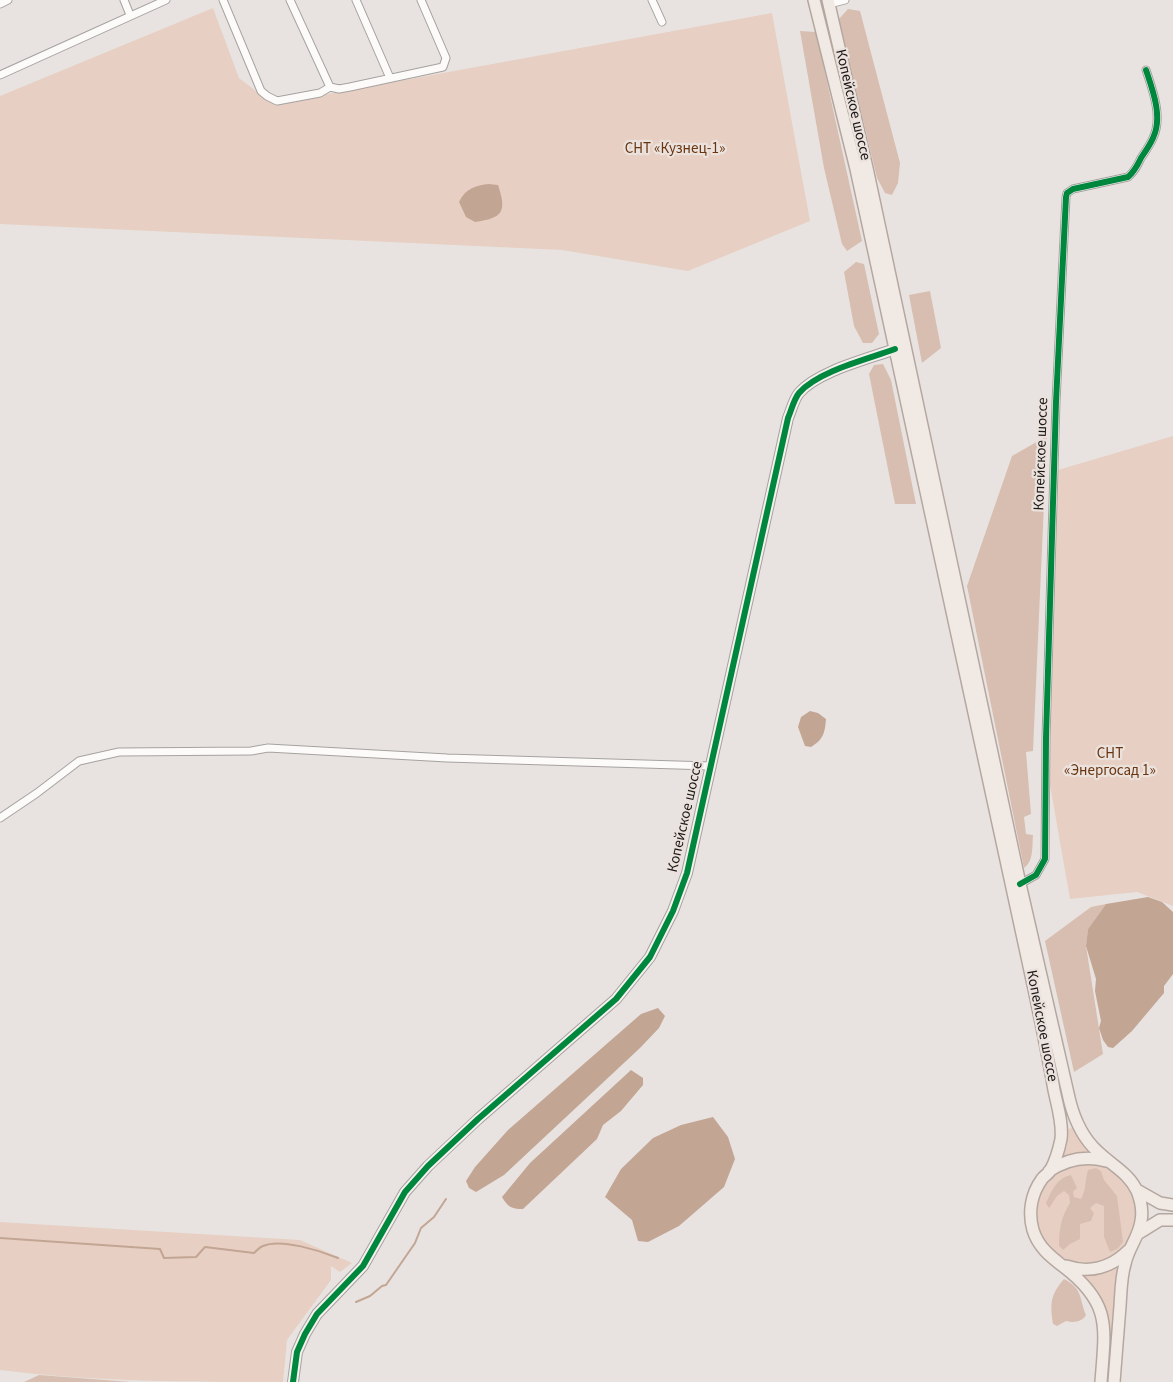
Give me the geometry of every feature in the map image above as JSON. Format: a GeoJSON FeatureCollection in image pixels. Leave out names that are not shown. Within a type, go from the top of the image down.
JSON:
{"type":"FeatureCollection","features":[{"type":"Feature","properties":{"kind":"main road"},"geometry":{"type":"LineString","coordinates":[[815,3],[828,2]]}},
{"type":"Feature","properties":{"kind":"main road","name":"Копейское шоссе"},"geometry":{"type":"LineString","coordinates":[[828,2],[867,168],[900,348],[1056,1101],[1061,1137],[1049,1171],[1033,1196],[1030,1215],[1037,1240],[1046,1253],[1079,1279],[1100,1306],[1104,1335],[1101,1382]]}},
{"type":"Feature","properties":{"kind":"main road","name":"Копейское шоссе"},"geometry":{"type":"LineString","coordinates":[[815,3],[900,348],[1073,1112],[1077,1124],[1087,1140],[1098,1152],[1126,1175],[1137,1190],[1142,1207],[1139,1232],[1129,1250],[1122,1278],[1114,1382]]}},
{"type":"Feature","properties":{"kind":"main road"},"geometry":{"type":"LineString","coordinates":[[1049,1171],[1063,1162],[1080,1158],[1096,1158],[1112,1164]]}},
{"type":"Feature","properties":{"kind":"main road"},"geometry":{"type":"LineString","coordinates":[[1137,1190],[1154,1201],[1173,1205]]}},
{"type":"Feature","properties":{"kind":"main road"},"geometry":{"type":"LineString","coordinates":[[1139,1232],[1156,1222],[1173,1220]]}},
{"type":"Feature","properties":{"kind":"main road"},"geometry":{"type":"LineString","coordinates":[[1054,1259],[1076,1269],[1093,1269],[1116,1261],[1129,1250]]}},
{"type":"Feature","properties":{"kind":"street"},"geometry":{"type":"LineString","coordinates":[[0,4],[8,0]]}},
{"type":"Feature","properties":{"kind":"street"},"geometry":{"type":"LineString","coordinates":[[124,0],[130,15]]}},
{"type":"Feature","properties":{"kind":"street"},"geometry":{"type":"LineString","coordinates":[[0,75],[166,0]]}},
{"type":"Feature","properties":{"kind":"street"},"geometry":{"type":"LineString","coordinates":[[223,0],[261,91],[277,101],[320,93],[330,87],[339,89],[443,67],[446,58],[421,0]]}},
{"type":"Feature","properties":{"kind":"street"},"geometry":{"type":"LineString","coordinates":[[290,0],[330,87]]}},
{"type":"Feature","properties":{"kind":"street"},"geometry":{"type":"LineString","coordinates":[[356,0],[390,78]]}},
{"type":"Feature","properties":{"kind":"street"},"geometry":{"type":"LineString","coordinates":[[652,0],[662,22]]}},
{"type":"Feature","properties":{"kind":"street"},"geometry":{"type":"LineString","coordinates":[[828,2],[845,0]]}},
{"type":"Feature","properties":{"kind":"street","name":"Копейское шоссе"},"geometry":{"type":"LineString","coordinates":[[1020,884],[1036,875],[1045,859],[1046,738],[1056,402],[1066,197],[1067,193],[1073,189],[1128,177],[1135,172],[1140,159],[1154,137],[1156,119],[1156,102],[1146,70]]}},
{"type":"Feature","properties":{"kind":"street","name":"Копейское шоссе"},"geometry":{"type":"LineString","coordinates":[[293,1382],[297,1352],[317,1314],[363,1266],[405,1192],[428,1166],[478,1118],[616,999],[650,957],[673,911],[687,873],[788,418],[799,394],[815,380],[841,368],[900,348]]}},
{"type":"Feature","properties":{"kind":"street"},"geometry":{"type":"LineString","coordinates":[[0,818],[79,761],[118,752],[251,751],[268,748],[447,758],[710,766]]}},
{"type":"Feature","properties":{"kind":"green space","name":"СНТ «Кузнец-1»"},"geometry":{"type":"Polygon","coordinates":[[[213,8],[239,78],[273,104],[772,13],[810,221],[688,271],[562,250],[0,224],[0,96],[213,8]]]}},
{"type":"Feature","properties":{"kind":"green space","name":"СНТ «Энергосад 1»"},"geometry":{"type":"Polygon","coordinates":[[[1173,436],[1173,906],[1137,892],[1070,899],[1047,768],[1058,470],[1173,436]]]}},
{"type":"Feature","properties":{"kind":"green space"},"geometry":{"type":"Polygon","coordinates":[[[1073,1128],[1081,1142],[1093,1154],[1062,1160],[1067,1145],[1067,1129],[1073,1128]]]}},
{"type":"Feature","properties":{"kind":"green space"},"geometry":{"type":"Polygon","coordinates":[[[1087,1164],[1106,1168],[1122,1179],[1133,1195],[1137,1214],[1133,1233],[1122,1249],[1106,1260],[1087,1264],[1068,1260],[1052,1249],[1041,1233],[1037,1214],[1041,1195],[1052,1179],[1068,1168],[1087,1164]]]}},
{"type":"Feature","properties":{"kind":"green space"},"geometry":{"type":"Polygon","coordinates":[[[0,1222],[300,1240],[352,1263],[340,1272],[331,1266],[331,1280],[287,1340],[283,1382],[106,1379],[0,1370],[0,1222]]]}},
{"type":"Feature","properties":{"kind":"green space"},"geometry":{"type":"Polygon","coordinates":[[[1119,1264],[1112,1341],[1109,1341],[1103,1303],[1094,1287],[1079,1272],[1119,1264]]]}},
{"type":"Feature","properties":{"kind":"shaded area"},"geometry":{"type":"Polygon","coordinates":[[[848,9],[860,11],[900,163],[898,183],[892,195],[885,193],[877,178],[839,19],[848,9]]]}},
{"type":"Feature","properties":{"kind":"shaded area"},"geometry":{"type":"Polygon","coordinates":[[[800,31],[816,32],[862,241],[847,251],[842,244],[824,168],[800,31]]]}},
{"type":"Feature","properties":{"kind":"shaded area"},"geometry":{"type":"Polygon","coordinates":[[[489,184],[498,185],[502,208],[497,216],[475,222],[466,217],[459,202],[471,188],[489,184]]]}},
{"type":"Feature","properties":{"kind":"shaded area"},"geometry":{"type":"Polygon","coordinates":[[[856,262],[864,264],[879,334],[872,343],[863,343],[854,326],[844,272],[856,262]]]}},
{"type":"Feature","properties":{"kind":"shaded area"},"geometry":{"type":"Polygon","coordinates":[[[930,291],[941,348],[922,363],[909,295],[930,291]]]}},
{"type":"Feature","properties":{"kind":"shaded area"},"geometry":{"type":"Polygon","coordinates":[[[883,364],[891,380],[916,504],[895,504],[869,374],[874,365],[883,364]]]}},
{"type":"Feature","properties":{"kind":"shaded area"},"geometry":{"type":"Polygon","coordinates":[[[1047,436],[1033,751],[1026,752],[1031,814],[1024,817],[1026,834],[1033,835],[1031,857],[1024,868],[967,586],[1012,456],[1047,436]]]}},
{"type":"Feature","properties":{"kind":"shaded area"},"geometry":{"type":"Polygon","coordinates":[[[810,711],[818,713],[826,719],[823,736],[811,747],[805,746],[798,727],[801,717],[810,711]]]}},
{"type":"Feature","properties":{"kind":"shaded area"},"geometry":{"type":"Polygon","coordinates":[[[1148,897],[1162,902],[1173,912],[1173,974],[1164,986],[1164,993],[1132,1031],[1113,1048],[1108,1047],[1103,1040],[1099,1028],[1101,1021],[1095,991],[1096,979],[1086,946],[1088,929],[1106,904],[1148,897]]]}},
{"type":"Feature","properties":{"kind":"shaded area"},"geometry":{"type":"Polygon","coordinates":[[[1106,904],[1088,929],[1086,946],[1103,1054],[1074,1072],[1045,941],[1091,907],[1106,904]]]}},
{"type":"Feature","properties":{"kind":"shaded area"},"geometry":{"type":"Polygon","coordinates":[[[658,1008],[665,1016],[659,1028],[640,1048],[504,1175],[476,1192],[469,1188],[466,1181],[475,1167],[508,1130],[641,1014],[658,1008]]]}},
{"type":"Feature","properties":{"kind":"shaded area"},"geometry":{"type":"Polygon","coordinates":[[[631,1070],[643,1078],[643,1085],[621,1111],[603,1125],[597,1139],[523,1209],[513,1208],[508,1205],[502,1197],[530,1163],[631,1070]]]}},
{"type":"Feature","properties":{"kind":"shaded area"},"geometry":{"type":"Polygon","coordinates":[[[713,1117],[728,1137],[735,1159],[724,1187],[679,1226],[648,1242],[638,1241],[632,1220],[605,1197],[621,1169],[653,1138],[681,1125],[713,1117]]]}},
{"type":"Feature","properties":{"kind":"shaded area"},"geometry":{"type":"Polygon","coordinates":[[[1096,1168],[1101,1171],[1104,1180],[1117,1196],[1123,1242],[1117,1249],[1110,1252],[1104,1237],[1104,1206],[1096,1203],[1090,1208],[1094,1213],[1091,1221],[1080,1224],[1080,1239],[1063,1250],[1059,1246],[1059,1234],[1061,1223],[1070,1203],[1069,1195],[1064,1191],[1057,1196],[1049,1208],[1046,1203],[1058,1182],[1071,1175],[1077,1188],[1073,1192],[1074,1197],[1081,1199],[1088,1170],[1096,1168]]]}},
{"type":"Feature","properties":{"kind":"shaded area"},"geometry":{"type":"Polygon","coordinates":[[[1064,1279],[1074,1286],[1080,1294],[1086,1315],[1080,1321],[1066,1321],[1057,1326],[1053,1324],[1052,1300],[1064,1279]]]}},
{"type":"Feature","properties":{"kind":"shaded area"},"geometry":{"type":"Polygon","coordinates":[[[39,1375],[131,1382],[24,1382],[39,1375]]]}},
{"type":"Feature","properties":{"kind":"waterway"},"geometry":{"type":"LineString","coordinates":[[356,1302],[370,1296],[386,1285],[415,1243],[421,1228],[434,1217],[446,1199]]}},
{"type":"Feature","properties":{"kind":"waterway"},"geometry":{"type":"LineString","coordinates":[[0,1238],[160,1249],[164,1258],[196,1257],[205,1247],[254,1253],[263,1246],[290,1244],[338,1258]]}},
{"type":"Feature","properties":{"kind":"cycle path"},"geometry":{"type":"LineString","coordinates":[[1020,884],[1036,875],[1045,859],[1046,738],[1056,402],[1066,197],[1067,193],[1073,189],[1128,177],[1136,168],[1153,138],[1157,121],[1156,104],[1146,70]]}},
{"type":"Feature","properties":{"kind":"cycle path"},"geometry":{"type":"LineString","coordinates":[[293,1382],[297,1352],[305,1334],[317,1314],[363,1266],[405,1192],[428,1166],[478,1119],[616,999],[650,957],[673,911],[687,873],[788,418],[794,402],[799,393],[818,378],[844,366],[895,349]]}}]}
